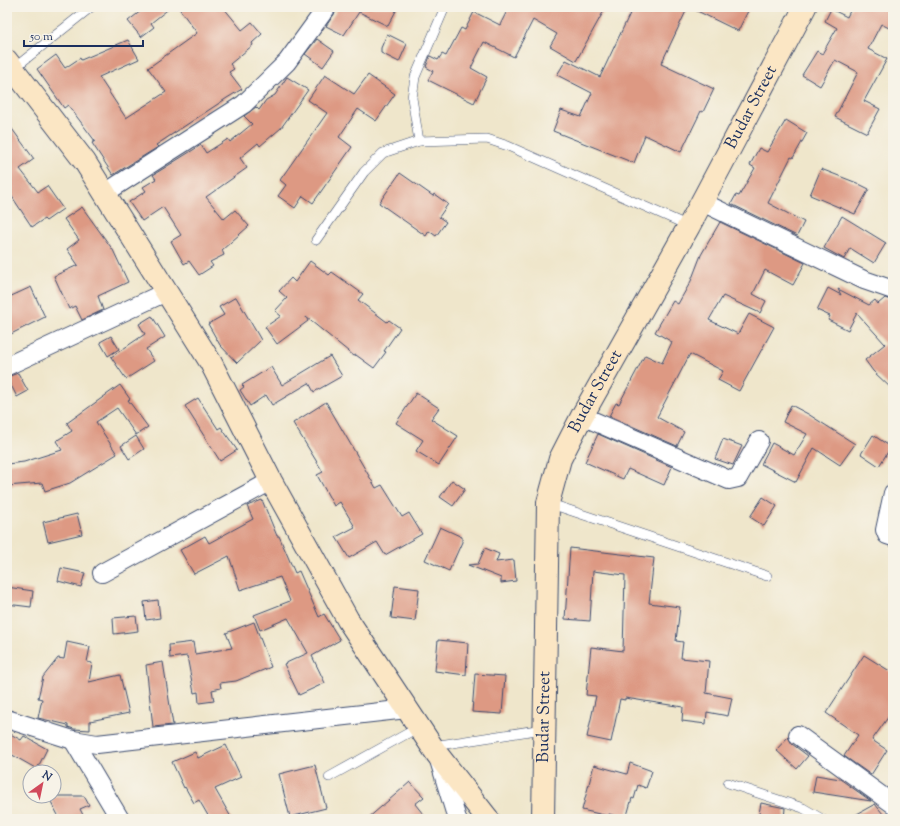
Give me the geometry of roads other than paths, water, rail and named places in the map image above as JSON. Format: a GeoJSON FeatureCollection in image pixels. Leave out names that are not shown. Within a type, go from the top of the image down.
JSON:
{"type":"FeatureCollection","features":[{"type":"Feature","properties":{"kind":"main road","name":"Budar Street"},"geometry":{"type":"LineString","coordinates":[[543,819],[548,503],[560,459],[582,416],[689,226],[806,7]]}},
{"type":"Feature","properties":{"kind":"main road"},"geometry":{"type":"LineString","coordinates":[[10,65],[85,162],[105,193],[211,363],[271,480],[348,620],[419,727],[484,816]]}},
{"type":"Feature","properties":{"kind":"street"},"geometry":{"type":"LineString","coordinates":[[105,193],[244,104],[287,62],[327,7]]}},
{"type":"Feature","properties":{"kind":"street"},"geometry":{"type":"LineString","coordinates":[[702,202],[864,280],[893,290]]}},
{"type":"Feature","properties":{"kind":"street"},"geometry":{"type":"LineString","coordinates":[[7,366],[166,292]]}},
{"type":"Feature","properties":{"kind":"street"},"geometry":{"type":"LineString","coordinates":[[582,416],[729,480],[738,478],[759,441]]}},
{"type":"Feature","properties":{"kind":"street"},"geometry":{"type":"LineString","coordinates":[[102,573],[271,480]]}},
{"type":"Feature","properties":{"kind":"street"},"geometry":{"type":"LineString","coordinates":[[893,493],[885,530],[887,535],[893,537]]}},
{"type":"Feature","properties":{"kind":"street"},"geometry":{"type":"LineString","coordinates":[[7,719],[73,740],[97,744],[407,709]]}},
{"type":"Feature","properties":{"kind":"street"},"geometry":{"type":"LineString","coordinates":[[798,735],[893,804]]}},
{"type":"Feature","properties":{"kind":"street"},"geometry":{"type":"LineString","coordinates":[[73,740],[120,819]]}},
{"type":"Feature","properties":{"kind":"street"},"geometry":{"type":"LineString","coordinates":[[435,750],[457,819]]}},
{"type":"Feature","properties":{"kind":"lane"},"geometry":{"type":"LineString","coordinates":[[10,65],[91,7]]}},
{"type":"Feature","properties":{"kind":"lane"},"geometry":{"type":"LineString","coordinates":[[419,141],[412,98],[415,77],[445,7]]}},
{"type":"Feature","properties":{"kind":"lane"},"geometry":{"type":"LineString","coordinates":[[316,240],[364,172],[383,153],[419,141],[488,139],[508,146],[689,226]]}},
{"type":"Feature","properties":{"kind":"lane"},"geometry":{"type":"LineString","coordinates":[[548,503],[767,576]]}},
{"type":"Feature","properties":{"kind":"lane"},"geometry":{"type":"LineString","coordinates":[[329,777],[419,727]]}},
{"type":"Feature","properties":{"kind":"lane"},"geometry":{"type":"LineString","coordinates":[[435,750],[544,729]]}},
{"type":"Feature","properties":{"kind":"lane"},"geometry":{"type":"LineString","coordinates":[[728,783],[803,808],[822,819]]}}]}
